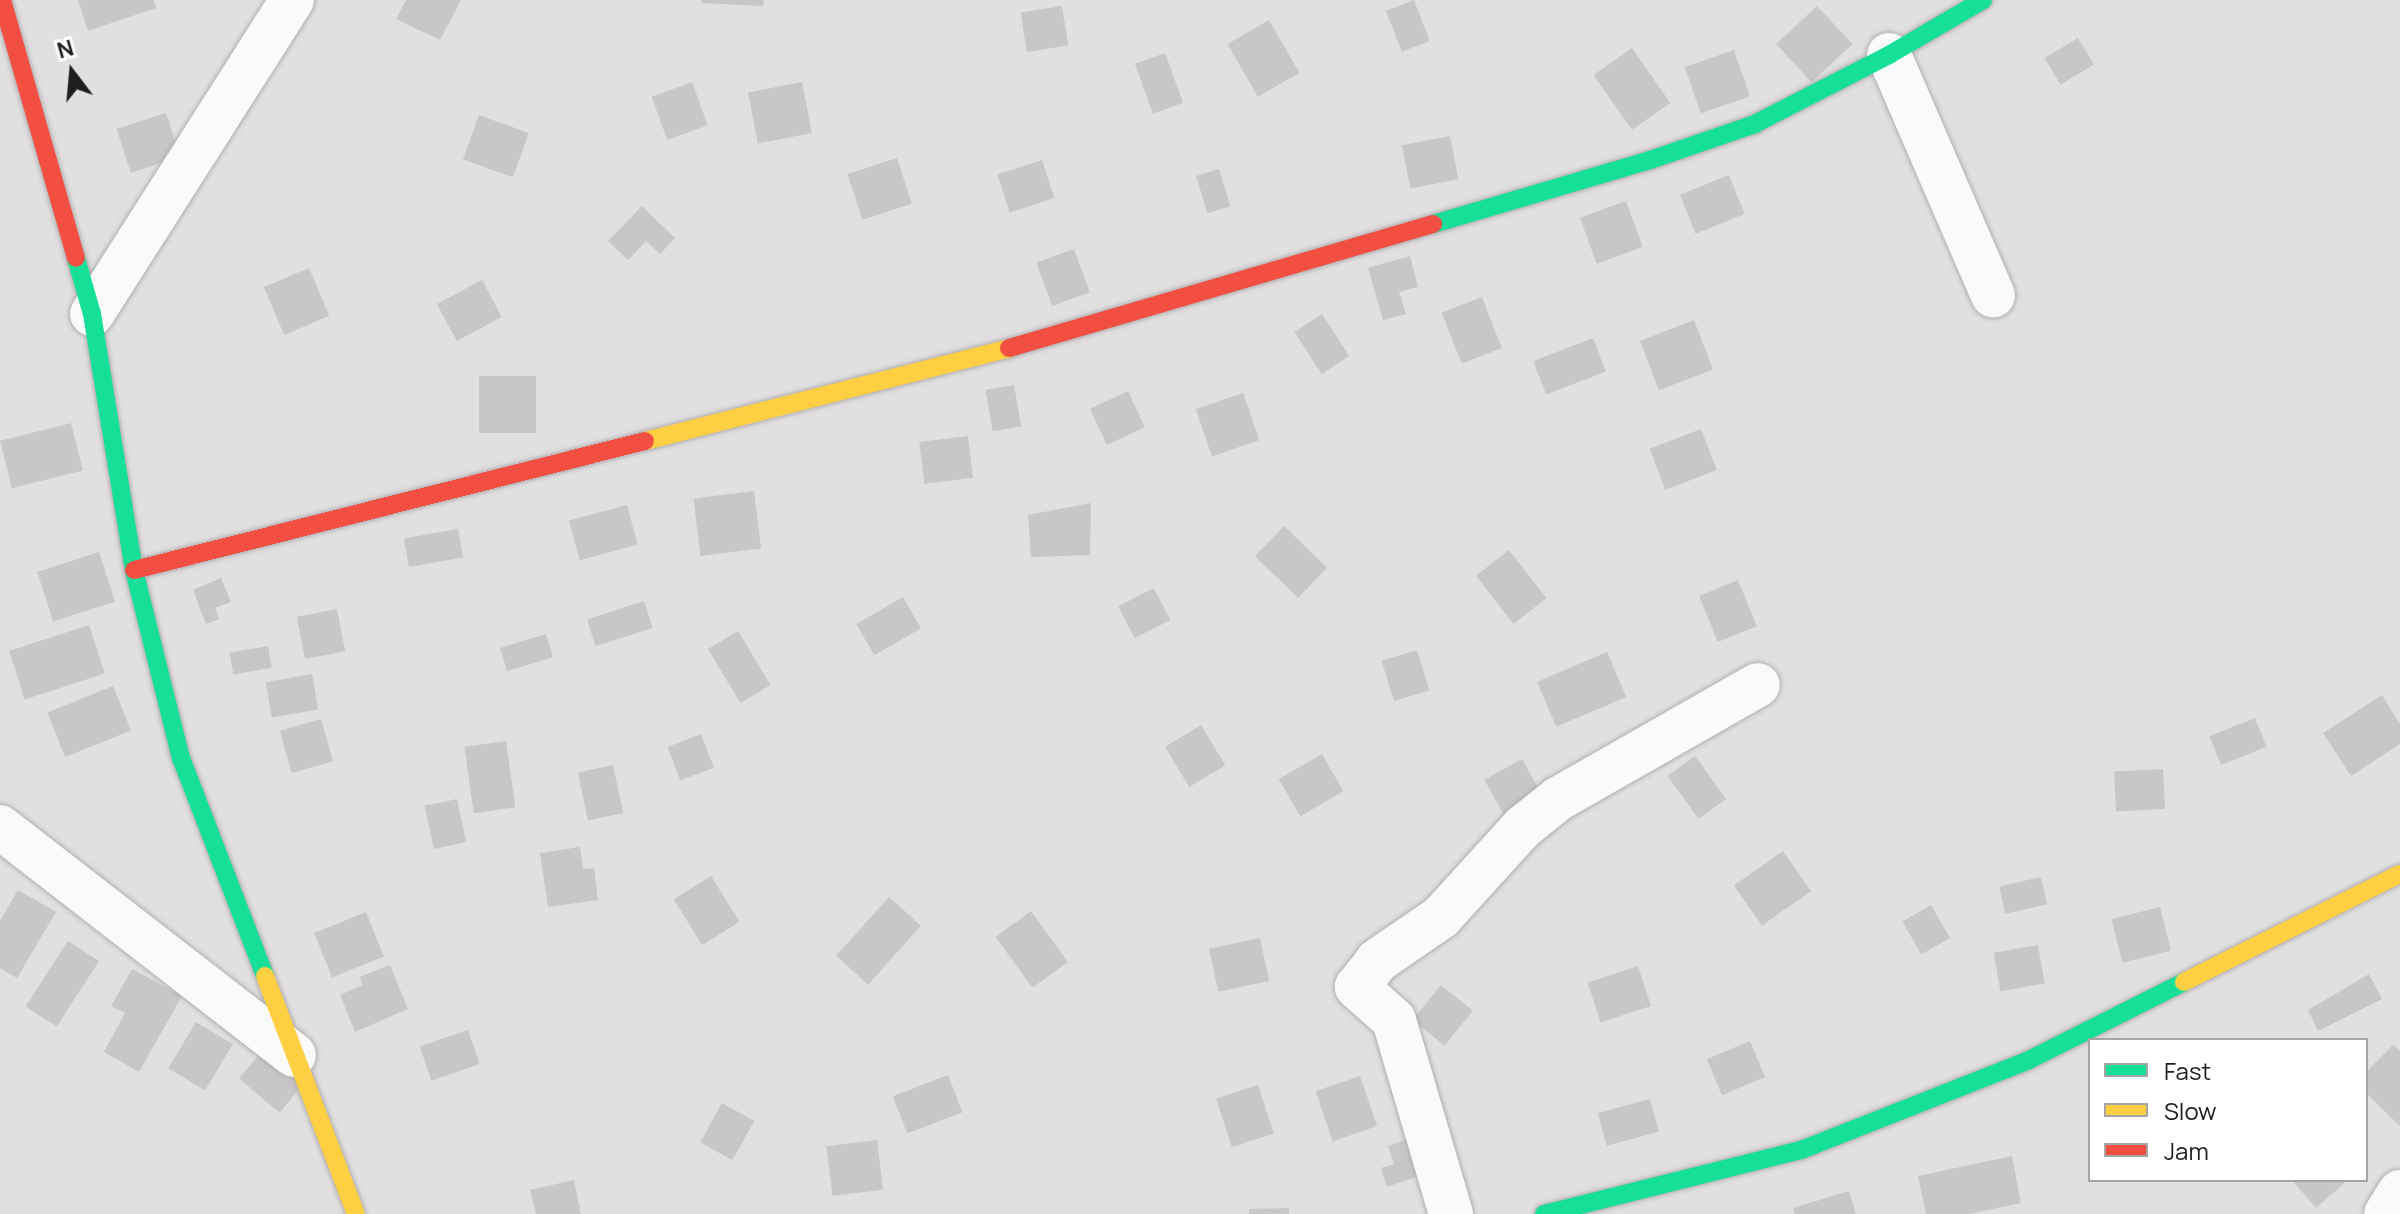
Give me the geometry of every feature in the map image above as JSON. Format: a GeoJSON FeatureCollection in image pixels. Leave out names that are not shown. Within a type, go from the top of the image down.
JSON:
{"type":"FeatureCollection","features":[{"type":"Feature","properties":{"kind":"street"},"geometry":{"type":"LineString","coordinates":[[2,0],[92,314],[134,570],[181,758],[356,1214]]}},
{"type":"Feature","properties":{"kind":"street"},"geometry":{"type":"LineString","coordinates":[[92,314],[292,0]]}},
{"type":"Feature","properties":{"kind":"street"},"geometry":{"type":"LineString","coordinates":[[134,570],[974,358],[1560,187],[1755,124],[1889,55],[1983,0]]}},
{"type":"Feature","properties":{"kind":"street"},"geometry":{"type":"LineString","coordinates":[[1889,55],[1993,295]]}},
{"type":"Feature","properties":{"kind":"street"},"geometry":{"type":"LineString","coordinates":[[1451,1214],[1394,1020],[1357,987],[1377,961],[1441,917],[1523,827],[1558,799],[1758,685]]}},
{"type":"Feature","properties":{"kind":"street"},"geometry":{"type":"LineString","coordinates":[[0,827],[294,1055]]}},
{"type":"Feature","properties":{"kind":"street"},"geometry":{"type":"LineString","coordinates":[[1544,1214],[1801,1150],[1858,1128],[2029,1060],[2400,874]]}},
{"type":"Feature","properties":{"kind":"street"},"geometry":{"type":"LineString","coordinates":[[2386,1214],[2400,1192]]}},
{"type":"Feature","properties":{"kind":"building"},"geometry":{"type":"Polygon","coordinates":[[[78,0],[154,0],[156,8],[88,31],[78,0]]]}},
{"type":"Feature","properties":{"kind":"building"},"geometry":{"type":"Polygon","coordinates":[[[406,0],[461,0],[440,40],[396,19],[406,0]]]}},
{"type":"Feature","properties":{"kind":"building"},"geometry":{"type":"Polygon","coordinates":[[[702,0],[764,0],[763,6],[701,3],[702,0]]]}},
{"type":"Feature","properties":{"kind":"building"},"geometry":{"type":"Polygon","coordinates":[[[1414,0],[1430,41],[1402,52],[1386,11],[1414,0]]]}},
{"type":"Feature","properties":{"kind":"building"},"geometry":{"type":"Polygon","coordinates":[[[1062,6],[1068,46],[1027,52],[1021,13],[1062,6]]]}},
{"type":"Feature","properties":{"kind":"building"},"geometry":{"type":"Polygon","coordinates":[[[1817,6],[1852,44],[1812,82],[1776,44],[1817,6]]]}},
{"type":"Feature","properties":{"kind":"building"},"geometry":{"type":"Polygon","coordinates":[[[1269,20],[1300,73],[1258,97],[1227,44],[1269,20]]]}},
{"type":"Feature","properties":{"kind":"building"},"geometry":{"type":"Polygon","coordinates":[[[2078,38],[2094,65],[2061,85],[2045,58],[2078,38]]]}},
{"type":"Feature","properties":{"kind":"building"},"geometry":{"type":"Polygon","coordinates":[[[1632,48],[1670,103],[1632,130],[1593,75],[1632,48]]]}},
{"type":"Feature","properties":{"kind":"building"},"geometry":{"type":"Polygon","coordinates":[[[1734,50],[1750,96],[1701,113],[1685,67],[1734,50]]]}},
{"type":"Feature","properties":{"kind":"building"},"geometry":{"type":"Polygon","coordinates":[[[1165,53],[1183,103],[1153,114],[1135,64],[1165,53]]]}},
{"type":"Feature","properties":{"kind":"building"},"geometry":{"type":"Polygon","coordinates":[[[692,82],[708,125],[667,140],[652,97],[692,82]]]}},
{"type":"Feature","properties":{"kind":"building"},"geometry":{"type":"Polygon","coordinates":[[[802,82],[812,133],[758,144],[748,92],[802,82]]]}},
{"type":"Feature","properties":{"kind":"building"},"geometry":{"type":"Polygon","coordinates":[[[166,113],[180,157],[131,173],[117,129],[166,113]]]}},
{"type":"Feature","properties":{"kind":"building"},"geometry":{"type":"Polygon","coordinates":[[[479,115],[529,133],[513,177],[463,159],[479,115]]]}},
{"type":"Feature","properties":{"kind":"building"},"geometry":{"type":"Polygon","coordinates":[[[1450,136],[1458,179],[1410,189],[1402,145],[1450,136]]]}},
{"type":"Feature","properties":{"kind":"building"},"geometry":{"type":"Polygon","coordinates":[[[897,158],[912,204],[862,220],[848,174],[897,158]]]}},
{"type":"Feature","properties":{"kind":"building"},"geometry":{"type":"Polygon","coordinates":[[[1042,160],[1054,198],[1010,213],[997,175],[1042,160]]]}},
{"type":"Feature","properties":{"kind":"building"},"geometry":{"type":"Polygon","coordinates":[[[1219,169],[1230,206],[1207,213],[1196,176],[1219,169]]]}},
{"type":"Feature","properties":{"kind":"building"},"geometry":{"type":"Polygon","coordinates":[[[1729,175],[1745,214],[1696,234],[1680,195],[1729,175]]]}},
{"type":"Feature","properties":{"kind":"building"},"geometry":{"type":"Polygon","coordinates":[[[1626,201],[1643,247],[1597,264],[1580,218],[1626,201]]]}},
{"type":"Feature","properties":{"kind":"building"},"geometry":{"type":"Polygon","coordinates":[[[642,206],[675,238],[660,254],[646,241],[628,260],[608,241],[642,206]]]}},
{"type":"Feature","properties":{"kind":"building"},"geometry":{"type":"Polygon","coordinates":[[[1074,249],[1090,292],[1052,306],[1036,263],[1074,249]]]}},
{"type":"Feature","properties":{"kind":"building"},"geometry":{"type":"Polygon","coordinates":[[[1410,256],[1418,287],[1399,292],[1406,314],[1383,320],[1368,268],[1410,256]]]}},
{"type":"Feature","properties":{"kind":"building"},"geometry":{"type":"Polygon","coordinates":[[[309,268],[329,316],[284,335],[264,287],[309,268]]]}},
{"type":"Feature","properties":{"kind":"building"},"geometry":{"type":"Polygon","coordinates":[[[482,280],[502,317],[457,341],[437,304],[482,280]]]}},
{"type":"Feature","properties":{"kind":"building"},"geometry":{"type":"Polygon","coordinates":[[[1482,297],[1502,348],[1462,364],[1442,312],[1482,297]]]}},
{"type":"Feature","properties":{"kind":"building"},"geometry":{"type":"Polygon","coordinates":[[[1322,314],[1349,356],[1322,374],[1294,332],[1322,314]]]}},
{"type":"Feature","properties":{"kind":"building"},"geometry":{"type":"Polygon","coordinates":[[[1694,320],[1713,369],[1659,390],[1640,341],[1694,320]]]}},
{"type":"Feature","properties":{"kind":"building"},"geometry":{"type":"Polygon","coordinates":[[[1593,338],[1606,372],[1546,395],[1533,361],[1593,338]]]}},
{"type":"Feature","properties":{"kind":"building"},"geometry":{"type":"Polygon","coordinates":[[[479,376],[536,376],[536,433],[479,433],[479,376]]]}},
{"type":"Feature","properties":{"kind":"building"},"geometry":{"type":"Polygon","coordinates":[[[1014,385],[1021,426],[993,431],[985,390],[1014,385]]]}},
{"type":"Feature","properties":{"kind":"building"},"geometry":{"type":"Polygon","coordinates":[[[1128,391],[1145,427],[1107,445],[1090,409],[1128,391]]]}},
{"type":"Feature","properties":{"kind":"building"},"geometry":{"type":"Polygon","coordinates":[[[1243,393],[1259,440],[1212,457],[1196,409],[1243,393]]]}},
{"type":"Feature","properties":{"kind":"building"},"geometry":{"type":"Polygon","coordinates":[[[71,423],[83,471],[12,488],[0,441],[71,423]]]}},
{"type":"Feature","properties":{"kind":"building"},"geometry":{"type":"Polygon","coordinates":[[[1701,429],[1717,470],[1665,490],[1650,449],[1701,429]]]}},
{"type":"Feature","properties":{"kind":"building"},"geometry":{"type":"Polygon","coordinates":[[[968,436],[973,478],[924,484],[919,442],[968,436]]]}},
{"type":"Feature","properties":{"kind":"building"},"geometry":{"type":"Polygon","coordinates":[[[754,491],[761,549],[701,556],[693,498],[754,491]]]}},
{"type":"Feature","properties":{"kind":"building"},"geometry":{"type":"Polygon","coordinates":[[[1091,503],[1090,555],[1031,557],[1028,515],[1091,503]]]}},
{"type":"Feature","properties":{"kind":"building"},"geometry":{"type":"Polygon","coordinates":[[[627,505],[638,545],[580,560],[569,521],[627,505]]]}},
{"type":"Feature","properties":{"kind":"building"},"geometry":{"type":"Polygon","coordinates":[[[1284,526],[1327,568],[1298,598],[1255,556],[1284,526]]]}},
{"type":"Feature","properties":{"kind":"building"},"geometry":{"type":"Polygon","coordinates":[[[458,529],[463,558],[409,567],[404,539],[458,529]]]}},
{"type":"Feature","properties":{"kind":"building"},"geometry":{"type":"Polygon","coordinates":[[[1509,550],[1547,598],[1513,624],[1476,576],[1509,550]]]}},
{"type":"Feature","properties":{"kind":"building"},"geometry":{"type":"Polygon","coordinates":[[[99,552],[115,601],[53,622],[37,572],[99,552]]]}},
{"type":"Feature","properties":{"kind":"building"},"geometry":{"type":"Polygon","coordinates":[[[221,578],[231,602],[215,608],[219,619],[206,624],[193,590],[221,578]]]}},
{"type":"Feature","properties":{"kind":"building"},"geometry":{"type":"Polygon","coordinates":[[[1738,580],[1757,626],[1718,642],[1699,596],[1738,580]]]}},
{"type":"Feature","properties":{"kind":"building"},"geometry":{"type":"Polygon","coordinates":[[[1154,588],[1170,620],[1135,638],[1118,606],[1154,588]]]}},
{"type":"Feature","properties":{"kind":"building"},"geometry":{"type":"Polygon","coordinates":[[[903,597],[921,628],[874,655],[856,624],[903,597]]]}},
{"type":"Feature","properties":{"kind":"building"},"geometry":{"type":"Polygon","coordinates":[[[644,601],[653,628],[596,646],[587,620],[644,601]]]}},
{"type":"Feature","properties":{"kind":"building"},"geometry":{"type":"Polygon","coordinates":[[[337,609],[345,651],[305,659],[297,617],[337,609]]]}},
{"type":"Feature","properties":{"kind":"building"},"geometry":{"type":"Polygon","coordinates":[[[89,625],[105,674],[25,699],[9,651],[89,625]]]}},
{"type":"Feature","properties":{"kind":"building"},"geometry":{"type":"Polygon","coordinates":[[[738,631],[770,685],[740,703],[708,649],[738,631]]]}},
{"type":"Feature","properties":{"kind":"building"},"geometry":{"type":"Polygon","coordinates":[[[546,634],[553,657],[507,671],[500,648],[546,634]]]}},
{"type":"Feature","properties":{"kind":"building"},"geometry":{"type":"Polygon","coordinates":[[[268,646],[272,668],[233,674],[230,653],[268,646]]]}},
{"type":"Feature","properties":{"kind":"building"},"geometry":{"type":"Polygon","coordinates":[[[1417,650],[1429,690],[1394,701],[1382,661],[1417,650]]]}},
{"type":"Feature","properties":{"kind":"building"},"geometry":{"type":"Polygon","coordinates":[[[1607,652],[1626,697],[1556,727],[1537,682],[1607,652]]]}},
{"type":"Feature","properties":{"kind":"building"},"geometry":{"type":"Polygon","coordinates":[[[312,674],[318,709],[272,718],[266,682],[312,674]]]}},
{"type":"Feature","properties":{"kind":"building"},"geometry":{"type":"Polygon","coordinates":[[[113,686],[131,731],[65,757],[47,713],[113,686]]]}},
{"type":"Feature","properties":{"kind":"building"},"geometry":{"type":"Polygon","coordinates":[[[2382,695],[2400,724],[2400,744],[2351,776],[2323,733],[2382,695]]]}},
{"type":"Feature","properties":{"kind":"building"},"geometry":{"type":"Polygon","coordinates":[[[2255,718],[2267,747],[2221,765],[2210,736],[2255,718]]]}},
{"type":"Feature","properties":{"kind":"building"},"geometry":{"type":"Polygon","coordinates":[[[321,719],[333,761],[292,773],[280,731],[321,719]]]}},
{"type":"Feature","properties":{"kind":"building"},"geometry":{"type":"Polygon","coordinates":[[[1201,725],[1225,765],[1189,787],[1165,747],[1201,725]]]}},
{"type":"Feature","properties":{"kind":"building"},"geometry":{"type":"Polygon","coordinates":[[[701,734],[714,768],[680,781],[667,747],[701,734]]]}},
{"type":"Feature","properties":{"kind":"building"},"geometry":{"type":"Polygon","coordinates":[[[506,741],[515,807],[474,813],[464,747],[506,741]]]}},
{"type":"Feature","properties":{"kind":"building"},"geometry":{"type":"Polygon","coordinates":[[[1322,754],[1344,791],[1300,816],[1279,779],[1322,754]]]}},
{"type":"Feature","properties":{"kind":"building"},"geometry":{"type":"Polygon","coordinates":[[[1695,756],[1726,799],[1699,819],[1667,776],[1695,756]]]}},
{"type":"Feature","properties":{"kind":"building"},"geometry":{"type":"Polygon","coordinates":[[[1522,759],[1543,797],[1505,817],[1484,780],[1522,759]]]}},
{"type":"Feature","properties":{"kind":"building"},"geometry":{"type":"Polygon","coordinates":[[[613,765],[623,813],[588,820],[578,772],[613,765]]]}},
{"type":"Feature","properties":{"kind":"building"},"geometry":{"type":"Polygon","coordinates":[[[2163,769],[2165,809],[2116,812],[2114,772],[2163,769]]]}},
{"type":"Feature","properties":{"kind":"building"},"geometry":{"type":"Polygon","coordinates":[[[457,799],[466,842],[434,849],[425,806],[457,799]]]}},
{"type":"Feature","properties":{"kind":"building"},"geometry":{"type":"Polygon","coordinates":[[[580,847],[583,869],[594,868],[598,900],[548,907],[540,853],[580,847]]]}},
{"type":"Feature","properties":{"kind":"building"},"geometry":{"type":"Polygon","coordinates":[[[1783,851],[1811,891],[1762,926],[1734,885],[1783,851]]]}},
{"type":"Feature","properties":{"kind":"building"},"geometry":{"type":"Polygon","coordinates":[[[711,876],[740,922],[702,945],[674,899],[711,876]]]}},
{"type":"Feature","properties":{"kind":"building"},"geometry":{"type":"Polygon","coordinates":[[[2041,877],[2047,904],[2005,914],[1999,887],[2041,877]]]}},
{"type":"Feature","properties":{"kind":"building"},"geometry":{"type":"Polygon","coordinates":[[[18,890],[56,912],[17,978],[0,968],[0,921],[18,890]]]}},
{"type":"Feature","properties":{"kind":"building"},"geometry":{"type":"Polygon","coordinates":[[[889,897],[921,926],[868,984],[836,956],[889,897]]]}},
{"type":"Feature","properties":{"kind":"building"},"geometry":{"type":"Polygon","coordinates":[[[1931,905],[1950,938],[1921,954],[1902,922],[1931,905]]]}},
{"type":"Feature","properties":{"kind":"building"},"geometry":{"type":"Polygon","coordinates":[[[2160,907],[2171,951],[2122,963],[2111,919],[2160,907]]]}},
{"type":"Feature","properties":{"kind":"building"},"geometry":{"type":"Polygon","coordinates":[[[1031,911],[1068,962],[1032,988],[995,937],[1031,911]]]}},
{"type":"Feature","properties":{"kind":"building"},"geometry":{"type":"Polygon","coordinates":[[[366,912],[384,957],[332,977],[314,933],[366,912]]]}},
{"type":"Feature","properties":{"kind":"building"},"geometry":{"type":"Polygon","coordinates":[[[1260,938],[1269,981],[1218,992],[1209,949],[1260,938]]]}},
{"type":"Feature","properties":{"kind":"building"},"geometry":{"type":"Polygon","coordinates":[[[68,941],[99,961],[57,1027],[26,1006],[68,941]]]}},
{"type":"Feature","properties":{"kind":"building"},"geometry":{"type":"Polygon","coordinates":[[[2038,945],[2045,983],[2000,991],[1994,953],[2038,945]]]}},
{"type":"Feature","properties":{"kind":"building"},"geometry":{"type":"Polygon","coordinates":[[[390,965],[408,1009],[355,1032],[340,995],[362,985],[360,977],[390,965]]]}},
{"type":"Feature","properties":{"kind":"building"},"geometry":{"type":"Polygon","coordinates":[[[1638,966],[1651,1006],[1601,1022],[1588,982],[1638,966]]]}},
{"type":"Feature","properties":{"kind":"building"},"geometry":{"type":"Polygon","coordinates":[[[132,969],[182,996],[139,1072],[104,1052],[125,1013],[111,1006],[132,969]]]}},
{"type":"Feature","properties":{"kind":"building"},"geometry":{"type":"Polygon","coordinates":[[[2369,974],[2382,999],[2318,1031],[2308,1010],[2369,974]]]}},
{"type":"Feature","properties":{"kind":"building"},"geometry":{"type":"Polygon","coordinates":[[[1441,985],[1473,1011],[1445,1046],[1413,1020],[1441,985]]]}},
{"type":"Feature","properties":{"kind":"building"},"geometry":{"type":"Polygon","coordinates":[[[196,1022],[233,1044],[205,1090],[168,1068],[196,1022]]]}},
{"type":"Feature","properties":{"kind":"building"},"geometry":{"type":"Polygon","coordinates":[[[468,1030],[480,1064],[431,1081],[420,1047],[468,1030]]]}},
{"type":"Feature","properties":{"kind":"building"},"geometry":{"type":"Polygon","coordinates":[[[1750,1041],[1765,1077],[1722,1095],[1707,1059],[1750,1041]]]}},
{"type":"Feature","properties":{"kind":"building"},"geometry":{"type":"Polygon","coordinates":[[[2393,1045],[2400,1050],[2400,1126],[2368,1095],[2368,1070],[2393,1045]]]}},
{"type":"Feature","properties":{"kind":"building"},"geometry":{"type":"Polygon","coordinates":[[[262,1051],[303,1085],[279,1113],[239,1079],[262,1051]]]}},
{"type":"Feature","properties":{"kind":"building"},"geometry":{"type":"Polygon","coordinates":[[[948,1075],[962,1112],[907,1133],[893,1096],[948,1075]]]}},
{"type":"Feature","properties":{"kind":"building"},"geometry":{"type":"Polygon","coordinates":[[[1360,1076],[1377,1126],[1333,1141],[1316,1091],[1360,1076]]]}},
{"type":"Feature","properties":{"kind":"building"},"geometry":{"type":"Polygon","coordinates":[[[1258,1085],[1274,1134],[1232,1147],[1216,1099],[1258,1085]]]}},
{"type":"Feature","properties":{"kind":"building"},"geometry":{"type":"Polygon","coordinates":[[[1650,1099],[1659,1132],[1607,1146],[1598,1113],[1650,1099]]]}},
{"type":"Feature","properties":{"kind":"building"},"geometry":{"type":"Polygon","coordinates":[[[722,1103],[754,1121],[733,1160],[700,1142],[722,1103]]]}},
{"type":"Feature","properties":{"kind":"building"},"geometry":{"type":"Polygon","coordinates":[[[1414,1137],[1427,1173],[1387,1187],[1381,1168],[1394,1164],[1388,1146],[1414,1137]]]}},
{"type":"Feature","properties":{"kind":"building"},"geometry":{"type":"Polygon","coordinates":[[[877,1140],[883,1190],[832,1196],[826,1146],[877,1140]]]}},
{"type":"Feature","properties":{"kind":"building"},"geometry":{"type":"Polygon","coordinates":[[[2012,1156],[2021,1203],[1969,1214],[1926,1214],[1918,1176],[2012,1156]]]}},
{"type":"Feature","properties":{"kind":"building"},"geometry":{"type":"Polygon","coordinates":[[[574,1180],[581,1214],[536,1214],[530,1190],[574,1180]]]}},
{"type":"Feature","properties":{"kind":"building"},"geometry":{"type":"Polygon","coordinates":[[[2294,1182],[2346,1182],[2316,1208],[2294,1182]]]}},
{"type":"Feature","properties":{"kind":"building"},"geometry":{"type":"Polygon","coordinates":[[[1849,1191],[1856,1214],[1795,1214],[1793,1208],[1849,1191]]]}},
{"type":"Feature","properties":{"kind":"building"},"geometry":{"type":"Polygon","coordinates":[[[1289,1208],[1289,1214],[1249,1214],[1249,1209],[1289,1208]]]}},
{"type":"Feature","properties":{"kind":"traffic: fast"},"geometry":{"type":"LineString","coordinates":[[1433,224],[1650,160],[1755,124],[1889,55],[1983,0]]}},
{"type":"Feature","properties":{"kind":"traffic: fast"},"geometry":{"type":"LineString","coordinates":[[76,258],[92,314],[134,570],[181,758],[265,976]]}},
{"type":"Feature","properties":{"kind":"traffic: fast"},"geometry":{"type":"LineString","coordinates":[[1544,1214],[1801,1150],[2029,1060],[2184,982]]}},
{"type":"Feature","properties":{"kind":"traffic: slow"},"geometry":{"type":"LineString","coordinates":[[645,441],[1009,348]]}},
{"type":"Feature","properties":{"kind":"traffic: slow"},"geometry":{"type":"LineString","coordinates":[[2184,982],[2400,874]]}},
{"type":"Feature","properties":{"kind":"traffic: slow"},"geometry":{"type":"LineString","coordinates":[[265,976],[356,1214]]}},
{"type":"Feature","properties":{"kind":"traffic: jam"},"geometry":{"type":"LineString","coordinates":[[2,0],[76,258]]}},
{"type":"Feature","properties":{"kind":"traffic: jam"},"geometry":{"type":"LineString","coordinates":[[1009,348],[1433,224]]}},
{"type":"Feature","properties":{"kind":"traffic: jam"},"geometry":{"type":"LineString","coordinates":[[134,570],[645,441]]}}]}
